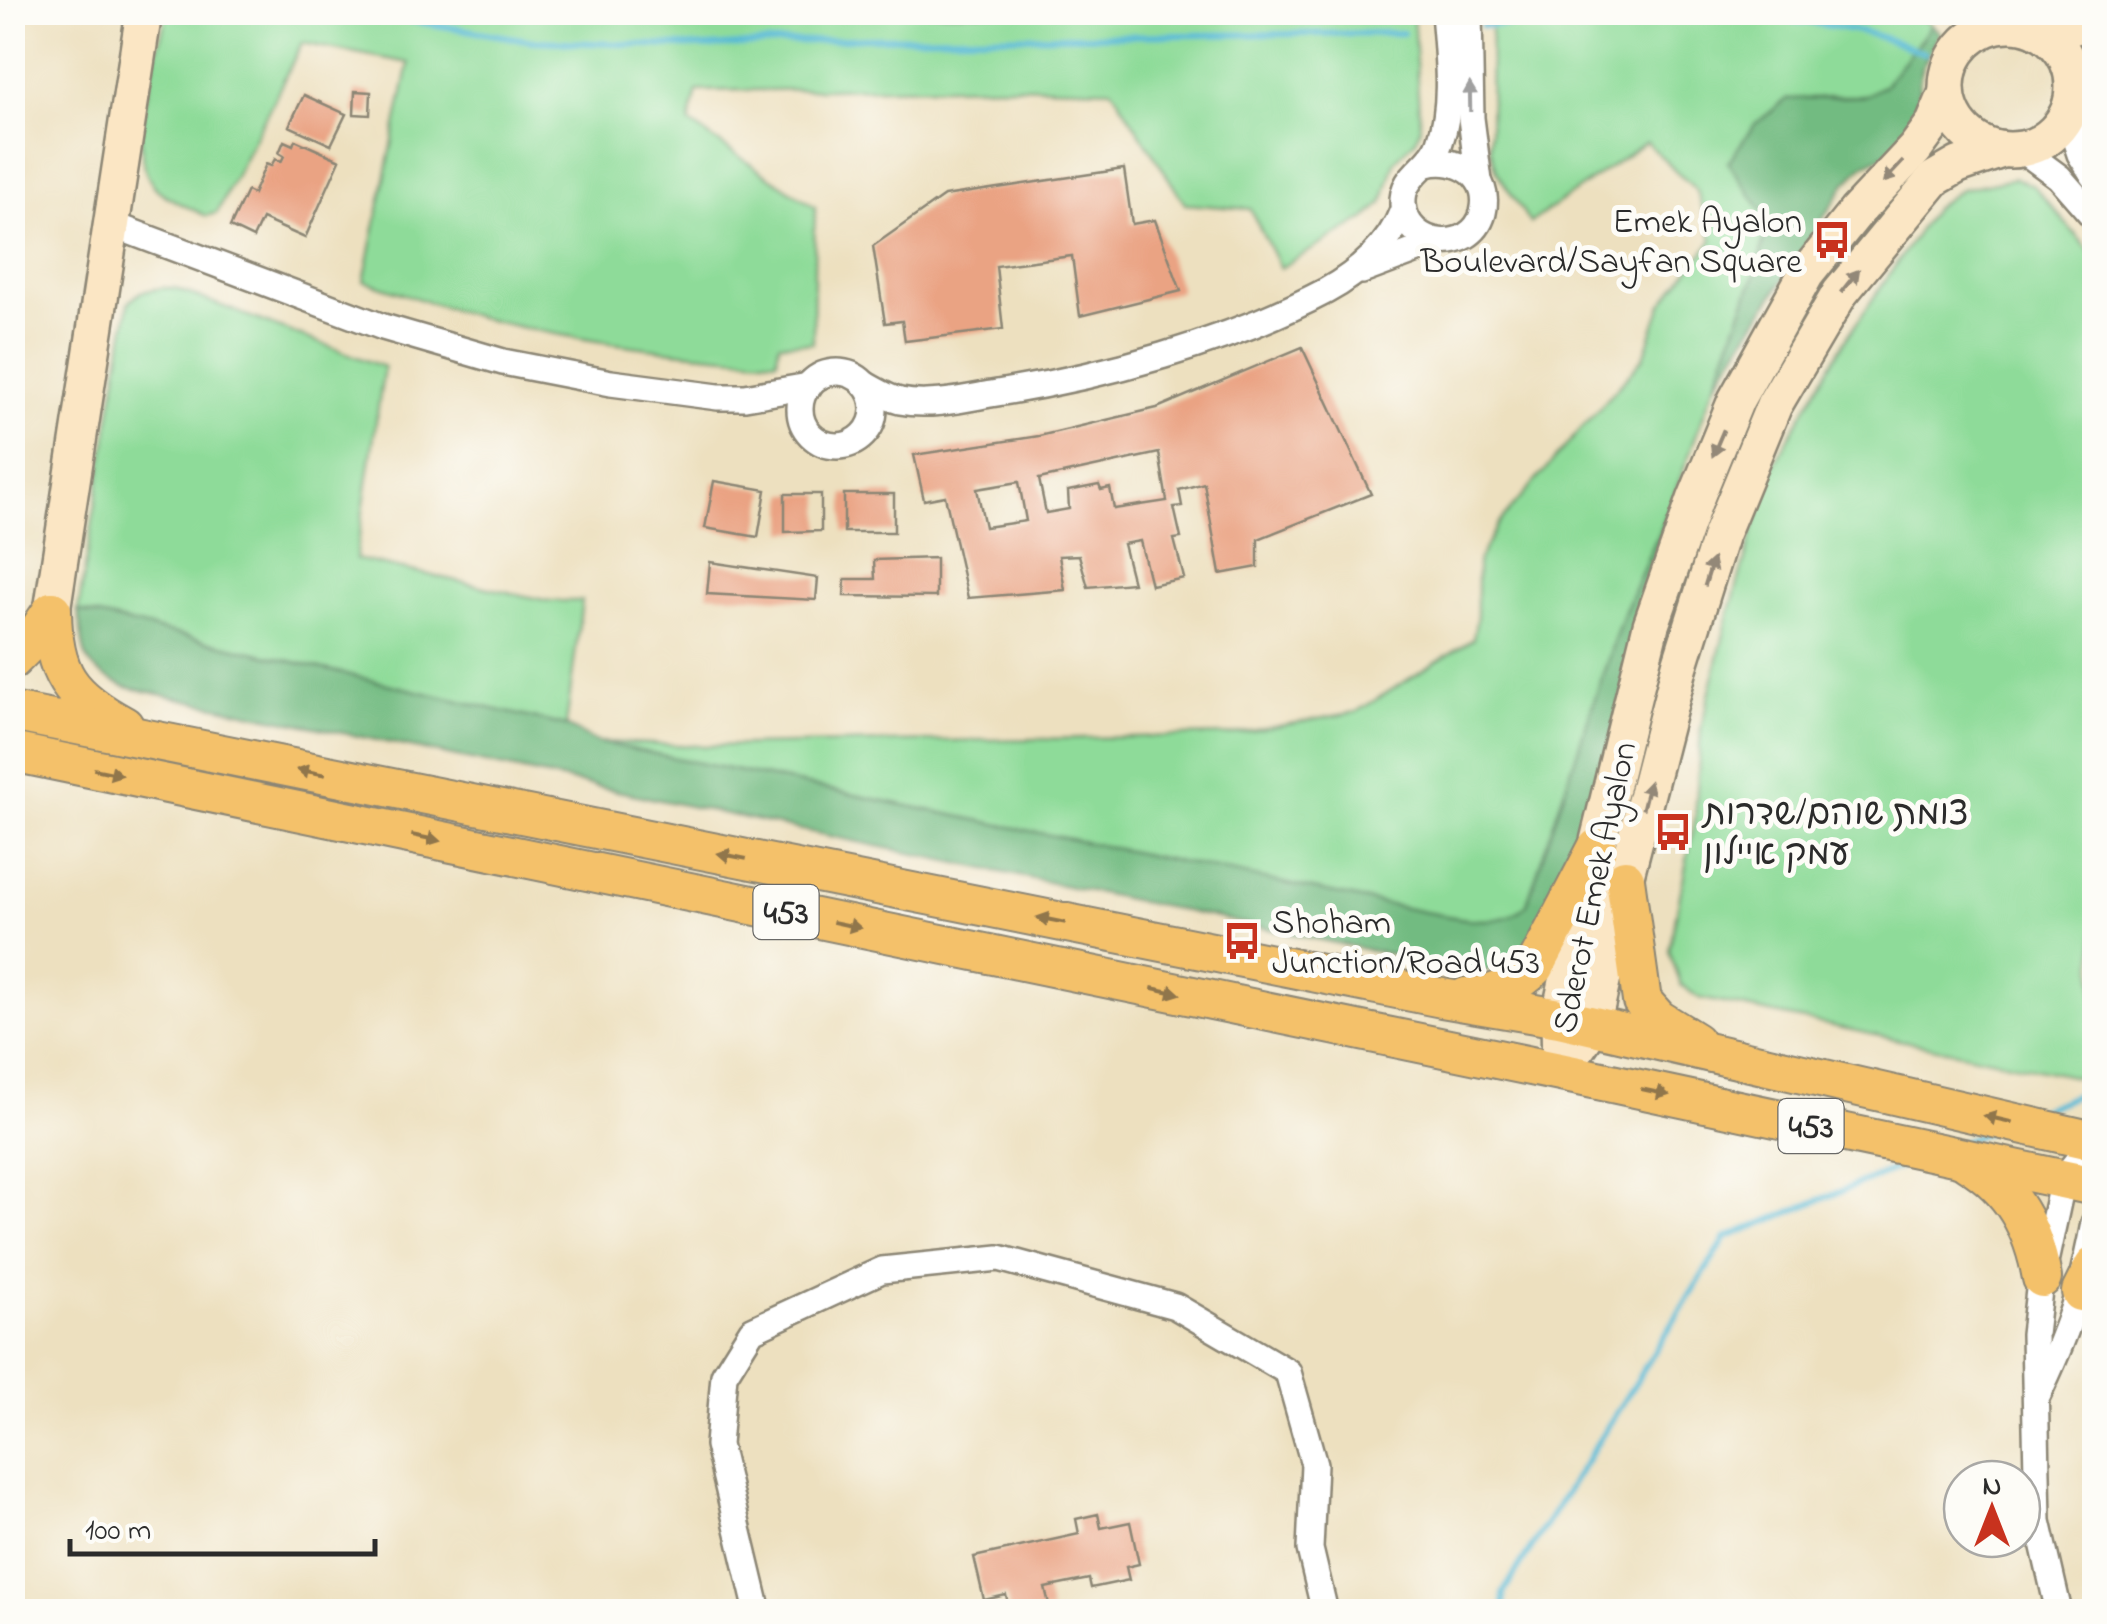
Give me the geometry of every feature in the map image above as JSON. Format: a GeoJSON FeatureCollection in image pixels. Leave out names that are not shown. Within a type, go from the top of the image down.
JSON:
{"type":"FeatureCollection","features":[{"type":"Feature","properties":{"kind":"main road"},"geometry":{"type":"LineString","coordinates":[[144,12],[52,610],[54,651],[66,680],[97,711],[148,739]]}},
{"type":"Feature","properties":{"kind":"main road"},"geometry":{"type":"LineString","coordinates":[[2025,23],[2050,38],[2069,62],[2078,92],[2047,138],[2012,150],[1981,144],[1964,131],[1952,113],[1947,92],[1960,30],[2025,23],[2059,31],[2094,20]]}},
{"type":"Feature","properties":{"kind":"main road","name":"Sderot Emek Ayalon"},"geometry":{"type":"LineString","coordinates":[[1576,1022],[1598,848],[1651,625],[1695,500],[1736,400],[1806,274],[1856,212],[1915,149],[1934,122],[1947,92]]}},
{"type":"Feature","properties":{"kind":"main road","name":"Sderot Emek Ayalon"},"geometry":{"type":"LineString","coordinates":[[1560,1072],[1625,879],[1680,665],[1709,571],[1774,405],[1840,294],[1934,179],[1958,164],[2012,150]]}},
{"type":"Feature","properties":{"kind":"main road"},"geometry":{"type":"LineString","coordinates":[[12,660],[33,639],[52,610]]}},
{"type":"Feature","properties":{"kind":"main road","name":"453"},"geometry":{"type":"LineString","coordinates":[[12,712],[1576,1022],[2094,1143]]}},
{"type":"Feature","properties":{"kind":"main road","name":"453"},"geometry":{"type":"LineString","coordinates":[[12,752],[2079,1183]]}},
{"type":"Feature","properties":{"kind":"main road"},"geometry":{"type":"LineString","coordinates":[[1442,998],[1481,997],[1522,980],[1547,949],[1598,848]]}},
{"type":"Feature","properties":{"kind":"main road"},"geometry":{"type":"LineString","coordinates":[[1625,879],[1642,1001],[1668,1026],[1728,1059]]}},
{"type":"Feature","properties":{"kind":"main road"},"geometry":{"type":"LineString","coordinates":[[1962,1158],[1984,1171],[2014,1202],[2036,1245],[2042,1278]]}},
{"type":"Feature","properties":{"kind":"street"},"geometry":{"type":"LineString","coordinates":[[732,397],[782,413],[816,439],[834,446],[855,442],[896,413],[931,402],[1063,382],[1168,353],[1326,290],[1348,276],[1385,242],[1403,210],[1407,182],[1427,164],[1442,139],[1447,105],[1444,12]]}},
{"type":"Feature","properties":{"kind":"street"},"geometry":{"type":"LineString","coordinates":[[1348,276],[1439,242],[1462,238],[1480,221],[1484,197],[1470,118],[1469,12]]}},
{"type":"Feature","properties":{"kind":"street"},"geometry":{"type":"LineString","coordinates":[[2078,92],[2080,154],[2094,176]]}},
{"type":"Feature","properties":{"kind":"street"},"geometry":{"type":"LineString","coordinates":[[2012,150],[2059,177],[2094,217]]}},
{"type":"Feature","properties":{"kind":"street"},"geometry":{"type":"LineString","coordinates":[[1427,164],[1441,160],[1458,163],[1479,182]]}},
{"type":"Feature","properties":{"kind":"street"},"geometry":{"type":"LineString","coordinates":[[1403,210],[1413,230],[1439,242]]}},
{"type":"Feature","properties":{"kind":"street"},"geometry":{"type":"LineString","coordinates":[[113,226],[383,326],[503,362],[611,384],[732,397],[809,386]]}},
{"type":"Feature","properties":{"kind":"street"},"geometry":{"type":"LineString","coordinates":[[806,428],[800,404],[809,386],[823,375],[836,372],[850,374],[902,401],[931,402]]}},
{"type":"Feature","properties":{"kind":"street"},"geometry":{"type":"LineString","coordinates":[[866,385],[875,405],[867,431]]}},
{"type":"Feature","properties":{"kind":"street"},"geometry":{"type":"LineString","coordinates":[[2059,1612],[2038,1521],[2034,1334],[2042,1278],[2094,1143]]}},
{"type":"Feature","properties":{"kind":"street"},"geometry":{"type":"LineString","coordinates":[[2034,1402],[2088,1280],[2094,1223]]}},
{"type":"Feature","properties":{"kind":"street"},"geometry":{"type":"LineString","coordinates":[[758,1612],[718,1445],[724,1374],[752,1330],[882,1270],[999,1258],[1175,1306],[1288,1372],[1314,1464],[1310,1549],[1326,1612]]}},
{"type":"Feature","properties":{"kind":"green space"},"geometry":{"type":"Polygon","coordinates":[[[167,12],[625,12],[681,16],[753,12],[1413,13],[1420,127],[1416,139],[1395,161],[1383,203],[1365,219],[1280,268],[1250,209],[1185,204],[1112,89],[1014,86],[697,91],[689,123],[815,207],[813,343],[779,343],[777,360],[704,354],[525,328],[458,312],[364,281],[409,63],[302,43],[217,213],[206,216],[169,198],[147,175],[142,155],[145,105],[167,12]]]}},
{"type":"Feature","properties":{"kind":"green space"},"geometry":{"type":"Polygon","coordinates":[[[1913,12],[1932,25],[1885,85],[1865,96],[1828,96],[1767,218],[1760,261],[1671,504],[1620,623],[1527,904],[1517,912],[1478,920],[1424,912],[597,742],[705,746],[1229,735],[1356,712],[1473,639],[1477,563],[1498,524],[1644,357],[1662,304],[1713,240],[1697,191],[1646,142],[1530,223],[1497,172],[1490,148],[1491,13],[1913,12]]]}},
{"type":"Feature","properties":{"kind":"green space"},"geometry":{"type":"Polygon","coordinates":[[[1932,25],[1940,33],[1921,69],[1916,119],[1896,149],[1864,165],[1846,183],[1715,385],[1760,261],[1767,218],[1728,162],[1755,124],[1787,99],[1865,96],[1885,85],[1932,25]]]}},
{"type":"Feature","properties":{"kind":"green space"},"geometry":{"type":"Polygon","coordinates":[[[2015,178],[2034,186],[2094,256],[2094,1081],[1699,998],[1681,985],[1669,951],[1695,819],[1701,728],[1771,469],[1844,342],[1933,209],[1961,189],[2015,178]]]}},
{"type":"Feature","properties":{"kind":"green space"},"geometry":{"type":"Polygon","coordinates":[[[174,288],[384,367],[356,559],[549,601],[582,601],[566,726],[78,611],[129,302],[141,292],[174,288]]]}},
{"type":"Feature","properties":{"kind":"green space"},"geometry":{"type":"Polygon","coordinates":[[[1671,504],[1586,839],[1550,926],[1515,963],[1477,973],[126,687],[92,667],[84,650],[78,611],[566,726],[597,742],[1424,912],[1492,920],[1517,912],[1527,904],[1620,623],[1671,504]]]}},
{"type":"Feature","properties":{"kind":"building"},"geometry":{"type":"Polygon","coordinates":[[[355,91],[371,92],[370,115],[354,114],[355,91]]]}},
{"type":"Feature","properties":{"kind":"building"},"geometry":{"type":"Polygon","coordinates":[[[304,95],[346,114],[331,145],[289,126],[304,95]]]}},
{"type":"Feature","properties":{"kind":"building"},"geometry":{"type":"Polygon","coordinates":[[[295,140],[340,160],[305,238],[262,219],[253,238],[230,227],[247,191],[253,194],[266,164],[271,166],[275,159],[281,162],[284,156],[279,153],[284,141],[293,145],[295,140]]]}},
{"type":"Feature","properties":{"kind":"building"},"geometry":{"type":"Polygon","coordinates":[[[1124,169],[1132,224],[1155,220],[1181,291],[1080,316],[1072,256],[996,266],[1003,329],[905,341],[902,321],[885,323],[873,246],[944,196],[1124,169]]]}},
{"type":"Feature","properties":{"kind":"building"},"geometry":{"type":"Polygon","coordinates":[[[1302,347],[1371,494],[1258,539],[1258,567],[1220,574],[1204,483],[1179,490],[1182,506],[1174,507],[1181,538],[1174,539],[1184,578],[1151,585],[1140,541],[1123,544],[1133,583],[1088,587],[1079,555],[1059,556],[1065,590],[968,598],[945,496],[924,500],[914,455],[1039,436],[1157,408],[1302,347]],[[1159,453],[1039,479],[1046,513],[1069,509],[1068,491],[1099,485],[1101,490],[1110,488],[1114,509],[1167,501],[1159,453]],[[1019,482],[977,489],[985,527],[1026,521],[1019,482]]]}},
{"type":"Feature","properties":{"kind":"building"},"geometry":{"type":"Polygon","coordinates":[[[714,481],[766,490],[758,537],[705,528],[714,481]]]}},
{"type":"Feature","properties":{"kind":"building"},"geometry":{"type":"Polygon","coordinates":[[[785,494],[821,494],[821,531],[785,532],[785,494]]]}},
{"type":"Feature","properties":{"kind":"building"},"geometry":{"type":"Polygon","coordinates":[[[844,494],[894,494],[894,532],[844,532],[844,494]]]}},
{"type":"Feature","properties":{"kind":"building"},"geometry":{"type":"Polygon","coordinates":[[[936,558],[936,597],[844,596],[845,579],[875,579],[874,560],[936,558]]]}},
{"type":"Feature","properties":{"kind":"building"},"geometry":{"type":"Polygon","coordinates":[[[710,562],[818,578],[816,600],[707,594],[710,562]]]}},
{"type":"Feature","properties":{"kind":"building"},"geometry":{"type":"Polygon","coordinates":[[[1098,1514],[1101,1528],[1130,1522],[1139,1564],[1126,1567],[1129,1580],[1091,1588],[1089,1579],[1045,1588],[1051,1612],[1010,1612],[1006,1595],[984,1600],[974,1557],[1079,1534],[1076,1519],[1098,1514]]]}},
{"type":"Feature","properties":{"kind":"waterway"},"geometry":{"type":"LineString","coordinates":[[358,12],[533,41],[707,47],[865,38],[1403,33]]}},
{"type":"Feature","properties":{"kind":"waterway"},"geometry":{"type":"LineString","coordinates":[[1482,26],[1671,15],[1765,18],[1859,31],[1925,53]]}},
{"type":"Feature","properties":{"kind":"waterway"},"geometry":{"type":"LineString","coordinates":[[2035,1112],[2094,1088]]}},
{"type":"Feature","properties":{"kind":"waterway"},"geometry":{"type":"LineString","coordinates":[[1961,1142],[1987,1132]]}},
{"type":"Feature","properties":{"kind":"waterway"},"geometry":{"type":"LineString","coordinates":[[1505,1612],[1503,1593],[1726,1238],[1913,1162]]}},
{"type":"Feature","properties":{"kind":"place","name":"Emek Ayalon Boulevard/Sayfan Square"},"geometry":{"type":"Point","coordinates":[1832,240]}},
{"type":"Feature","properties":{"kind":"place","name":"צומת שוהם/שדרות עמק איילון"},"geometry":{"type":"Point","coordinates":[1673,832]}},
{"type":"Feature","properties":{"kind":"place","name":"Shoham Junction/Road 453"},"geometry":{"type":"Point","coordinates":[1242,941]}}]}
